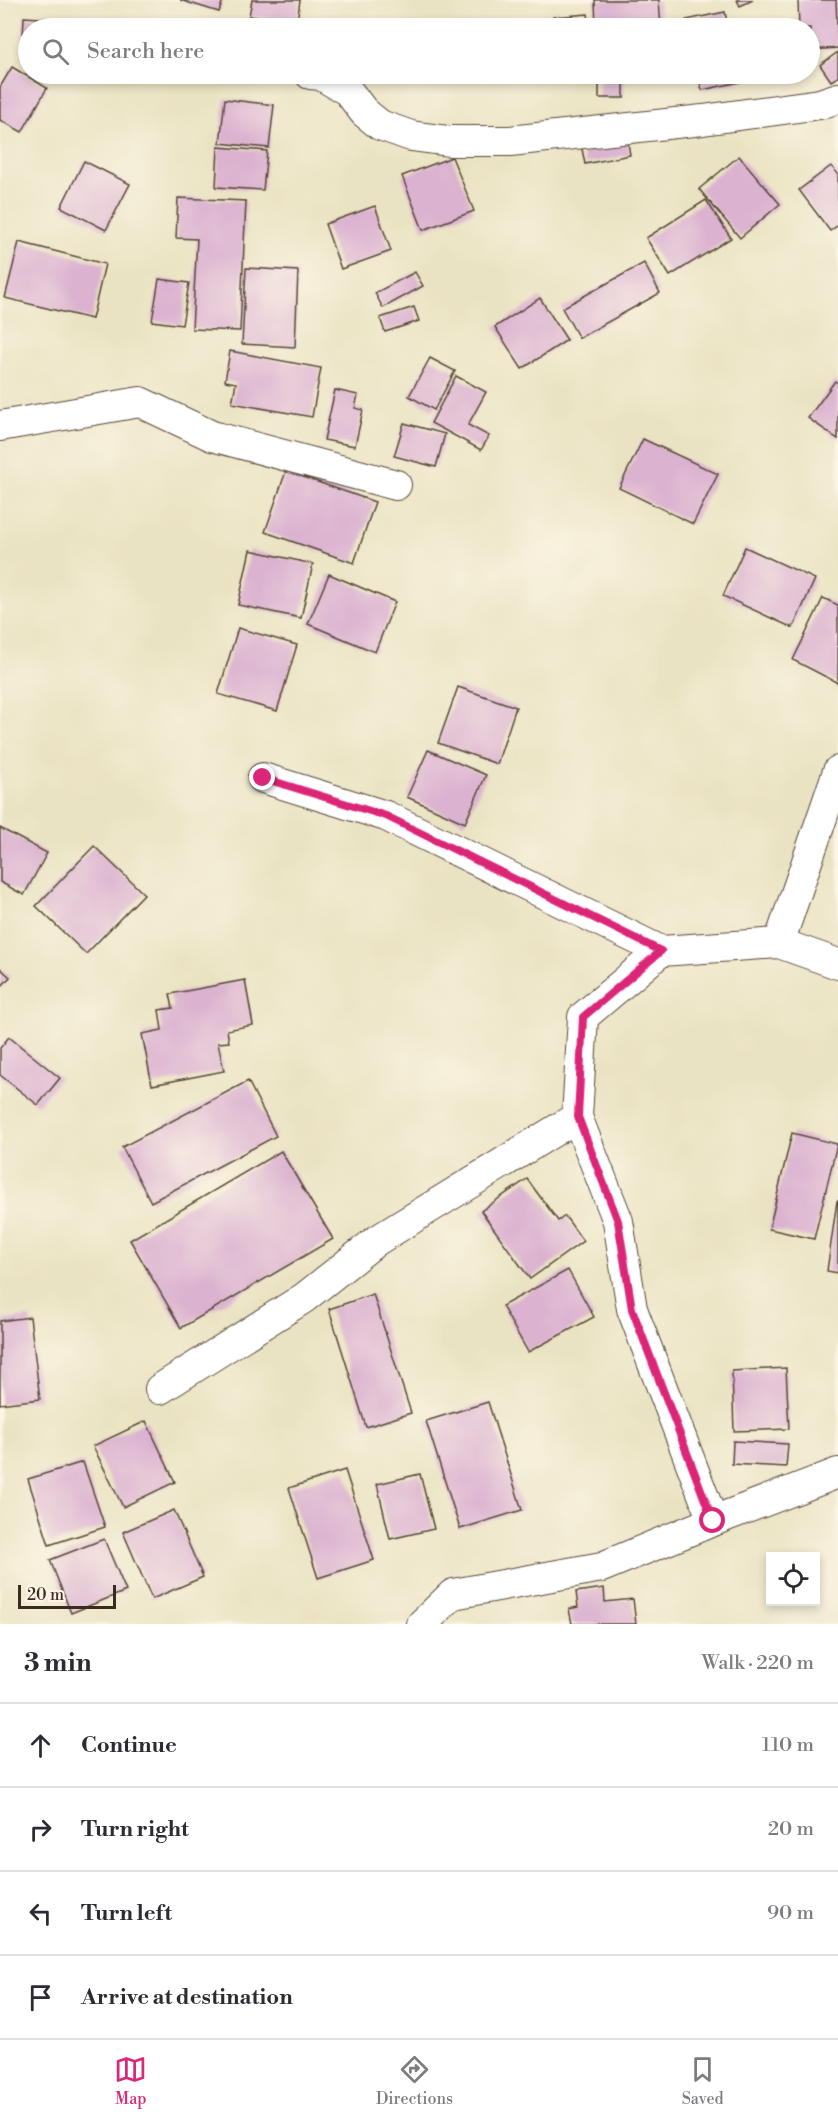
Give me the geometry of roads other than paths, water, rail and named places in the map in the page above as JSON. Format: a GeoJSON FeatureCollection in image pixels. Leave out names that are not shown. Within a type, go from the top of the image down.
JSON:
{"type":"FeatureCollection","features":[{"type":"Feature","properties":{"kind":"street"},"geometry":{"type":"LineString","coordinates":[[335,84],[348,92],[364,112],[380,125],[411,136],[449,141],[510,141],[703,120],[820,104],[838,98]]}},
{"type":"Feature","properties":{"kind":"street"},"geometry":{"type":"LineString","coordinates":[[0,426],[140,402],[212,436],[396,485]]}},
{"type":"Feature","properties":{"kind":"street"},"geometry":{"type":"LineString","coordinates":[[779,943],[838,771]]}},
{"type":"Feature","properties":{"kind":"street"},"geometry":{"type":"LineString","coordinates":[[263,778],[386,816],[661,951],[779,943],[838,964]]}},
{"type":"Feature","properties":{"kind":"street"},"geometry":{"type":"LineString","coordinates":[[661,951],[583,1017],[578,1117],[618,1221],[632,1309],[713,1521]]}},
{"type":"Feature","properties":{"kind":"street"},"geometry":{"type":"LineString","coordinates":[[160,1389],[304,1298],[376,1240],[578,1117]]}},
{"type":"Feature","properties":{"kind":"street"},"geometry":{"type":"LineString","coordinates":[[422,1624],[453,1594],[602,1568],[713,1521],[838,1473]]}}]}
